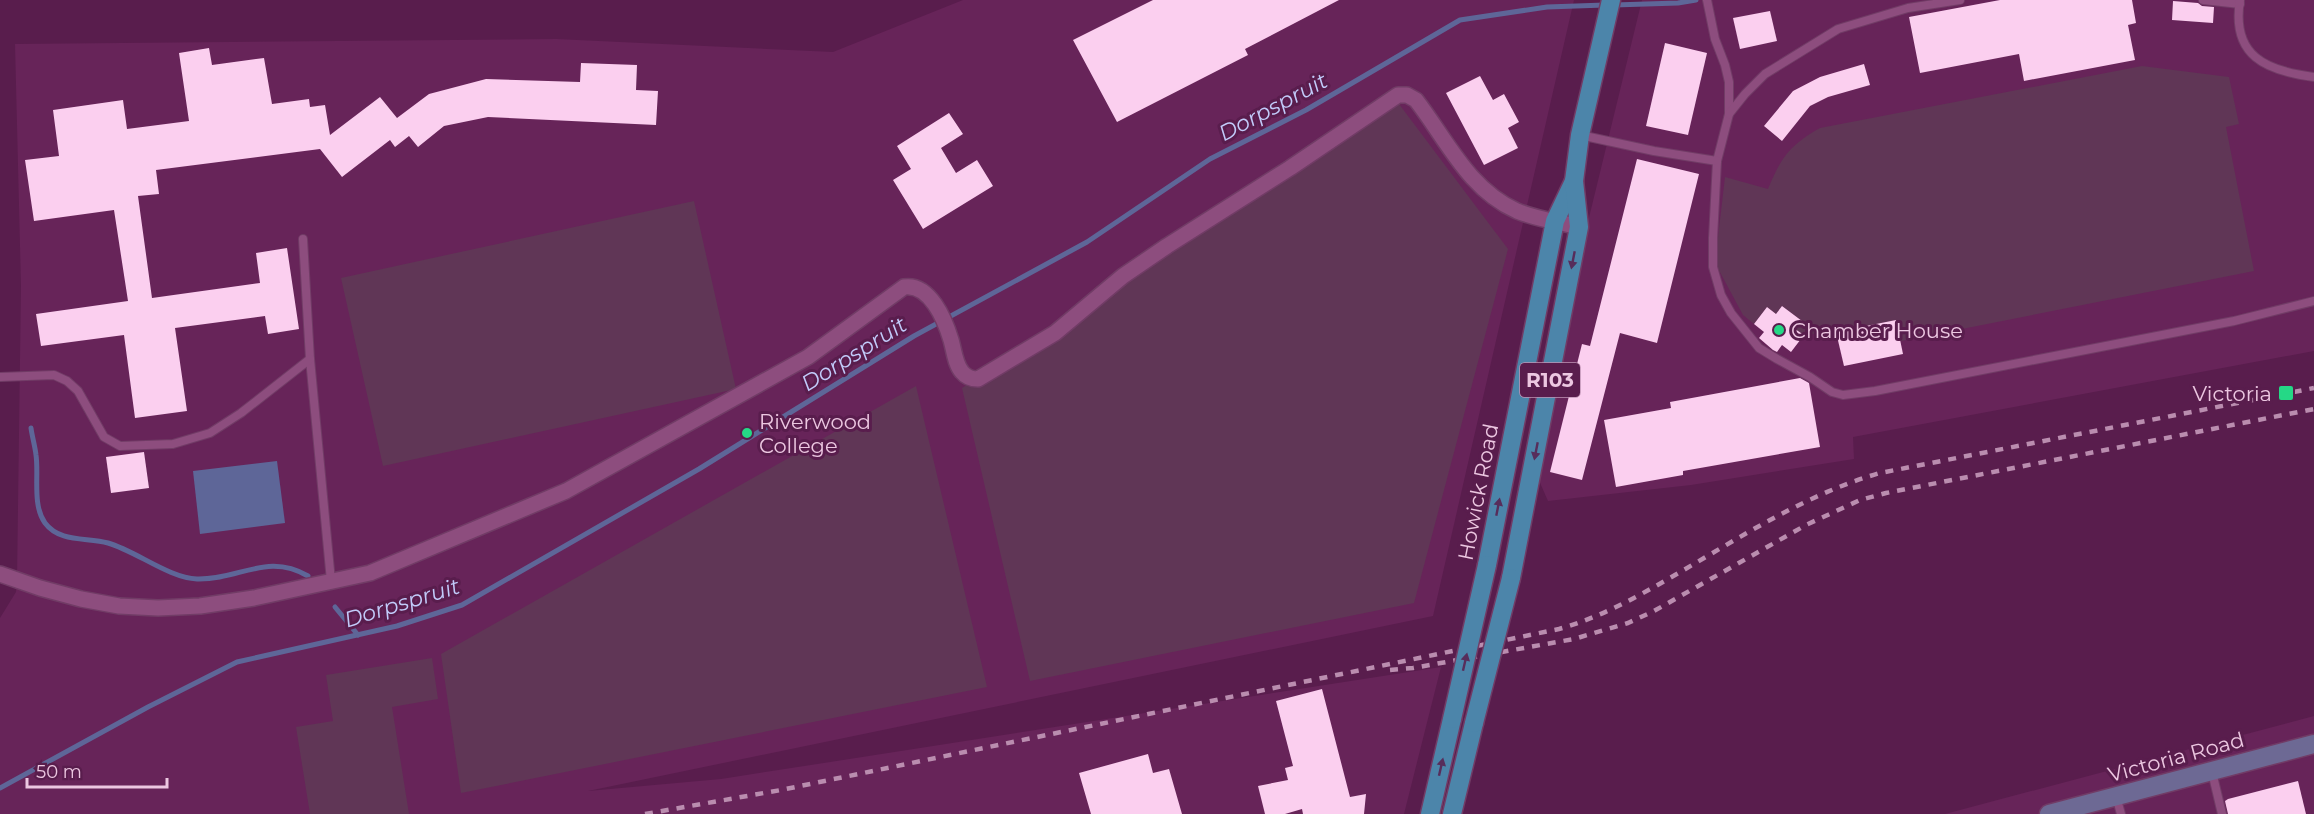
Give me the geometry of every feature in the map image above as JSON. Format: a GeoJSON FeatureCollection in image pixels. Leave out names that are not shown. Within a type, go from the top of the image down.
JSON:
{"type":"FeatureCollection","features":[{"type":"Feature","properties":{"kind":"main road","name":"Howick Road"},"geometry":{"type":"LineString","coordinates":[[1452,814],[1511,578],[1579,227],[1574,181],[1580,135],[1611,0]]}},
{"type":"Feature","properties":{"kind":"main road","name":"Howick Road"},"geometry":{"type":"LineString","coordinates":[[1430,814],[1487,565],[1555,221],[1574,181]]}},
{"type":"Feature","properties":{"kind":"main road","name":"Victoria Road"},"geometry":{"type":"LineString","coordinates":[[2049,814],[2118,805],[2212,772],[2314,744]]}},
{"type":"Feature","properties":{"kind":"street"},"geometry":{"type":"LineString","coordinates":[[0,574],[81,599],[119,606],[158,608],[200,606],[254,598],[370,573],[566,491],[808,357],[904,287],[916,288],[933,301],[950,336],[959,368],[963,374],[978,380],[1055,333],[1123,276],[1158,252],[1290,168],[1393,98],[1402,95],[1416,100],[1480,188],[1518,211],[1579,227]]}},
{"type":"Feature","properties":{"kind":"lane"},"geometry":{"type":"LineString","coordinates":[[1729,114],[1765,74],[1838,29],[1908,8],[1960,0]]}},
{"type":"Feature","properties":{"kind":"lane"},"geometry":{"type":"LineString","coordinates":[[2203,0],[2240,2],[2238,29],[2250,53],[2270,66],[2294,74],[2314,76]]}},
{"type":"Feature","properties":{"kind":"lane"},"geometry":{"type":"LineString","coordinates":[[1707,3],[1715,39],[1729,82],[1729,114],[1717,161],[1713,267],[1721,295],[1731,313],[1759,348],[1832,392],[1843,396],[1875,392],[2223,323],[2314,301]]}},
{"type":"Feature","properties":{"kind":"lane"},"geometry":{"type":"LineString","coordinates":[[1580,135],[1654,151],[1717,161]]}},
{"type":"Feature","properties":{"kind":"lane"},"geometry":{"type":"LineString","coordinates":[[303,239],[310,359],[331,581]]}},
{"type":"Feature","properties":{"kind":"lane"},"geometry":{"type":"LineString","coordinates":[[0,377],[54,375],[67,381],[78,391],[104,437],[120,446],[173,444],[210,433],[241,413],[310,359]]}},
{"type":"Feature","properties":{"kind":"lane"},"geometry":{"type":"LineString","coordinates":[[2212,772],[2222,814]]}},
{"type":"Feature","properties":{"kind":"shaded area","name":"Riverwood College"},"geometry":{"type":"Polygon","coordinates":[[[963,0],[1574,0],[1433,616],[588,791],[721,779],[1441,667],[1404,814],[0,814],[0,618],[16,592],[17,580],[21,286],[15,44],[556,39],[833,52],[963,0]]]}},
{"type":"Feature","properties":{"kind":"shaded area"},"geometry":{"type":"Polygon","coordinates":[[[1642,0],[2314,0],[2314,351],[1853,437],[1854,459],[1691,485],[1548,501],[1530,460],[1642,0]]]}},
{"type":"Feature","properties":{"kind":"shaded area"},"geometry":{"type":"Polygon","coordinates":[[[2142,66],[2229,77],[2239,124],[2226,127],[2254,271],[1901,341],[1896,320],[1836,332],[1804,335],[1795,329],[1801,320],[1782,306],[1776,314],[1767,307],[1754,324],[1743,315],[1715,263],[1725,177],[1768,189],[1782,160],[1801,140],[1820,128],[2142,66]]]}},
{"type":"Feature","properties":{"kind":"shaded area"},"geometry":{"type":"Polygon","coordinates":[[[1399,104],[1508,249],[1414,603],[1030,681],[962,388],[1399,104]]]}},
{"type":"Feature","properties":{"kind":"shaded area"},"geometry":{"type":"Polygon","coordinates":[[[694,201],[736,389],[383,466],[341,278],[694,201]]]}},
{"type":"Feature","properties":{"kind":"shaded area"},"geometry":{"type":"Polygon","coordinates":[[[916,386],[987,687],[461,793],[441,654],[916,386]]]}},
{"type":"Feature","properties":{"kind":"shaded area"},"geometry":{"type":"Polygon","coordinates":[[[432,658],[438,699],[392,707],[409,814],[310,814],[296,727],[333,721],[326,675],[432,658]]]}},
{"type":"Feature","properties":{"kind":"shaded area"},"geometry":{"type":"Polygon","coordinates":[[[2314,716],[2314,814],[1945,814],[2314,716]]]}},
{"type":"Feature","properties":{"kind":"water"},"geometry":{"type":"Polygon","coordinates":[[[277,461],[285,523],[200,534],[193,471],[277,461]]]}},
{"type":"Feature","properties":{"kind":"building"},"geometry":{"type":"Polygon","coordinates":[[[1153,0],[1339,0],[1245,49],[1248,55],[1117,122],[1073,40],[1153,0]]]}},
{"type":"Feature","properties":{"kind":"building"},"geometry":{"type":"Polygon","coordinates":[[[2000,0],[2132,0],[2136,23],[2128,25],[2135,60],[2024,81],[2019,54],[1920,73],[1909,17],[2000,0]]]}},
{"type":"Feature","properties":{"kind":"building"},"geometry":{"type":"Polygon","coordinates":[[[2173,1],[2214,7],[2213,23],[2172,20],[2173,1]]]}},
{"type":"Feature","properties":{"kind":"building"},"geometry":{"type":"Polygon","coordinates":[[[1770,11],[1777,41],[1740,49],[1733,18],[1770,11]]]}},
{"type":"Feature","properties":{"kind":"building"},"geometry":{"type":"Polygon","coordinates":[[[1665,43],[1707,53],[1688,135],[1646,126],[1665,43]]]}},
{"type":"Feature","properties":{"kind":"building"},"geometry":{"type":"Polygon","coordinates":[[[209,48],[212,65],[264,58],[272,104],[309,99],[310,107],[325,105],[330,135],[380,97],[397,118],[429,94],[486,79],[580,82],[581,63],[637,65],[636,90],[658,91],[656,125],[488,117],[444,126],[418,147],[409,136],[395,147],[390,140],[342,177],[320,149],[156,170],[159,194],[138,196],[152,298],[260,283],[256,253],[287,248],[299,329],[268,334],[265,316],[175,328],[187,411],[135,418],[124,335],[41,346],[36,314],[128,301],[114,210],[34,221],[25,160],[59,156],[53,110],[123,100],[127,129],[189,121],[179,53],[209,48]]]}},
{"type":"Feature","properties":{"kind":"building"},"geometry":{"type":"Polygon","coordinates":[[[1864,64],[1870,85],[1828,97],[1810,106],[1782,141],[1764,126],[1793,91],[1820,77],[1864,64]]]}},
{"type":"Feature","properties":{"kind":"building"},"geometry":{"type":"Polygon","coordinates":[[[1480,76],[1493,100],[1504,94],[1519,122],[1508,128],[1518,148],[1484,165],[1446,93],[1480,76]]]}},
{"type":"Feature","properties":{"kind":"building"},"geometry":{"type":"Polygon","coordinates":[[[949,113],[963,134],[941,148],[956,173],[977,160],[993,186],[923,229],[893,180],[911,169],[897,146],[949,113]]]}},
{"type":"Feature","properties":{"kind":"building"},"geometry":{"type":"Polygon","coordinates":[[[1637,159],[1699,174],[1657,343],[1620,333],[1582,480],[1550,472],[1582,344],[1590,346],[1637,159]]]}},
{"type":"Feature","properties":{"kind":"building","name":"Chamber House"},"geometry":{"type":"Polygon","coordinates":[[[1782,306],[1802,321],[1795,329],[1804,335],[1791,352],[1782,345],[1777,352],[1773,350],[1759,338],[1764,332],[1754,324],[1767,307],[1776,314],[1782,306]]]}},
{"type":"Feature","properties":{"kind":"building"},"geometry":{"type":"Polygon","coordinates":[[[1896,320],[1903,354],[1844,366],[1836,332],[1896,320]]]}},
{"type":"Feature","properties":{"kind":"building"},"geometry":{"type":"Polygon","coordinates":[[[1800,378],[1809,383],[1820,447],[1683,471],[1683,475],[1616,487],[1604,420],[1671,408],[1670,402],[1800,378]]]}},
{"type":"Feature","properties":{"kind":"building"},"geometry":{"type":"Polygon","coordinates":[[[144,452],[149,488],[111,493],[106,457],[144,452]]]}},
{"type":"Feature","properties":{"kind":"building"},"geometry":{"type":"Polygon","coordinates":[[[1322,689],[1350,797],[1366,794],[1364,814],[1303,814],[1302,809],[1285,814],[1265,814],[1258,786],[1288,780],[1285,768],[1293,766],[1276,701],[1322,689]]]}},
{"type":"Feature","properties":{"kind":"building"},"geometry":{"type":"Polygon","coordinates":[[[1148,754],[1153,773],[1169,769],[1182,814],[1091,814],[1079,773],[1148,754]]]}},
{"type":"Feature","properties":{"kind":"building"},"geometry":{"type":"Polygon","coordinates":[[[2298,781],[2306,814],[2228,814],[2225,801],[2228,799],[2298,781]]]}},
{"type":"Feature","properties":{"kind":"waterway","name":"Dorpspruit"},"geometry":{"type":"LineString","coordinates":[[1614,5],[1678,3],[1696,0]]}},
{"type":"Feature","properties":{"kind":"waterway","name":"Dorpspruit"},"geometry":{"type":"LineString","coordinates":[[0,788],[148,707],[237,662],[397,626],[462,605],[699,469],[914,336],[1087,242],[1210,159],[1306,110],[1460,20],[1547,7],[1605,5]]}},
{"type":"Feature","properties":{"kind":"waterway"},"geometry":{"type":"LineString","coordinates":[[31,428],[37,463],[37,490],[41,516],[45,523],[58,534],[108,543],[175,574],[197,579],[279,566],[308,576]]}},
{"type":"Feature","properties":{"kind":"waterway"},"geometry":{"type":"LineString","coordinates":[[335,607],[358,635]]}},
{"type":"Feature","properties":{"kind":"railway"},"geometry":{"type":"LineString","coordinates":[[645,814],[781,790],[1559,629],[1590,619],[1633,599],[1800,504],[1880,473],[2314,388]]}},
{"type":"Feature","properties":{"kind":"railway"},"geometry":{"type":"LineString","coordinates":[[1390,670],[1413,668],[1574,639],[1628,623],[1654,611],[1806,525],[1860,500],[2314,409]]}},
{"type":"Feature","properties":{"kind":"place","name":"Chamber House"},"geometry":{"type":"Point","coordinates":[1779,330]}},
{"type":"Feature","properties":{"kind":"place","name":"Victoria"},"geometry":{"type":"Point","coordinates":[2286,393]}},
{"type":"Feature","properties":{"kind":"place","name":"Riverwood College"},"geometry":{"type":"Point","coordinates":[747,433]}}]}
